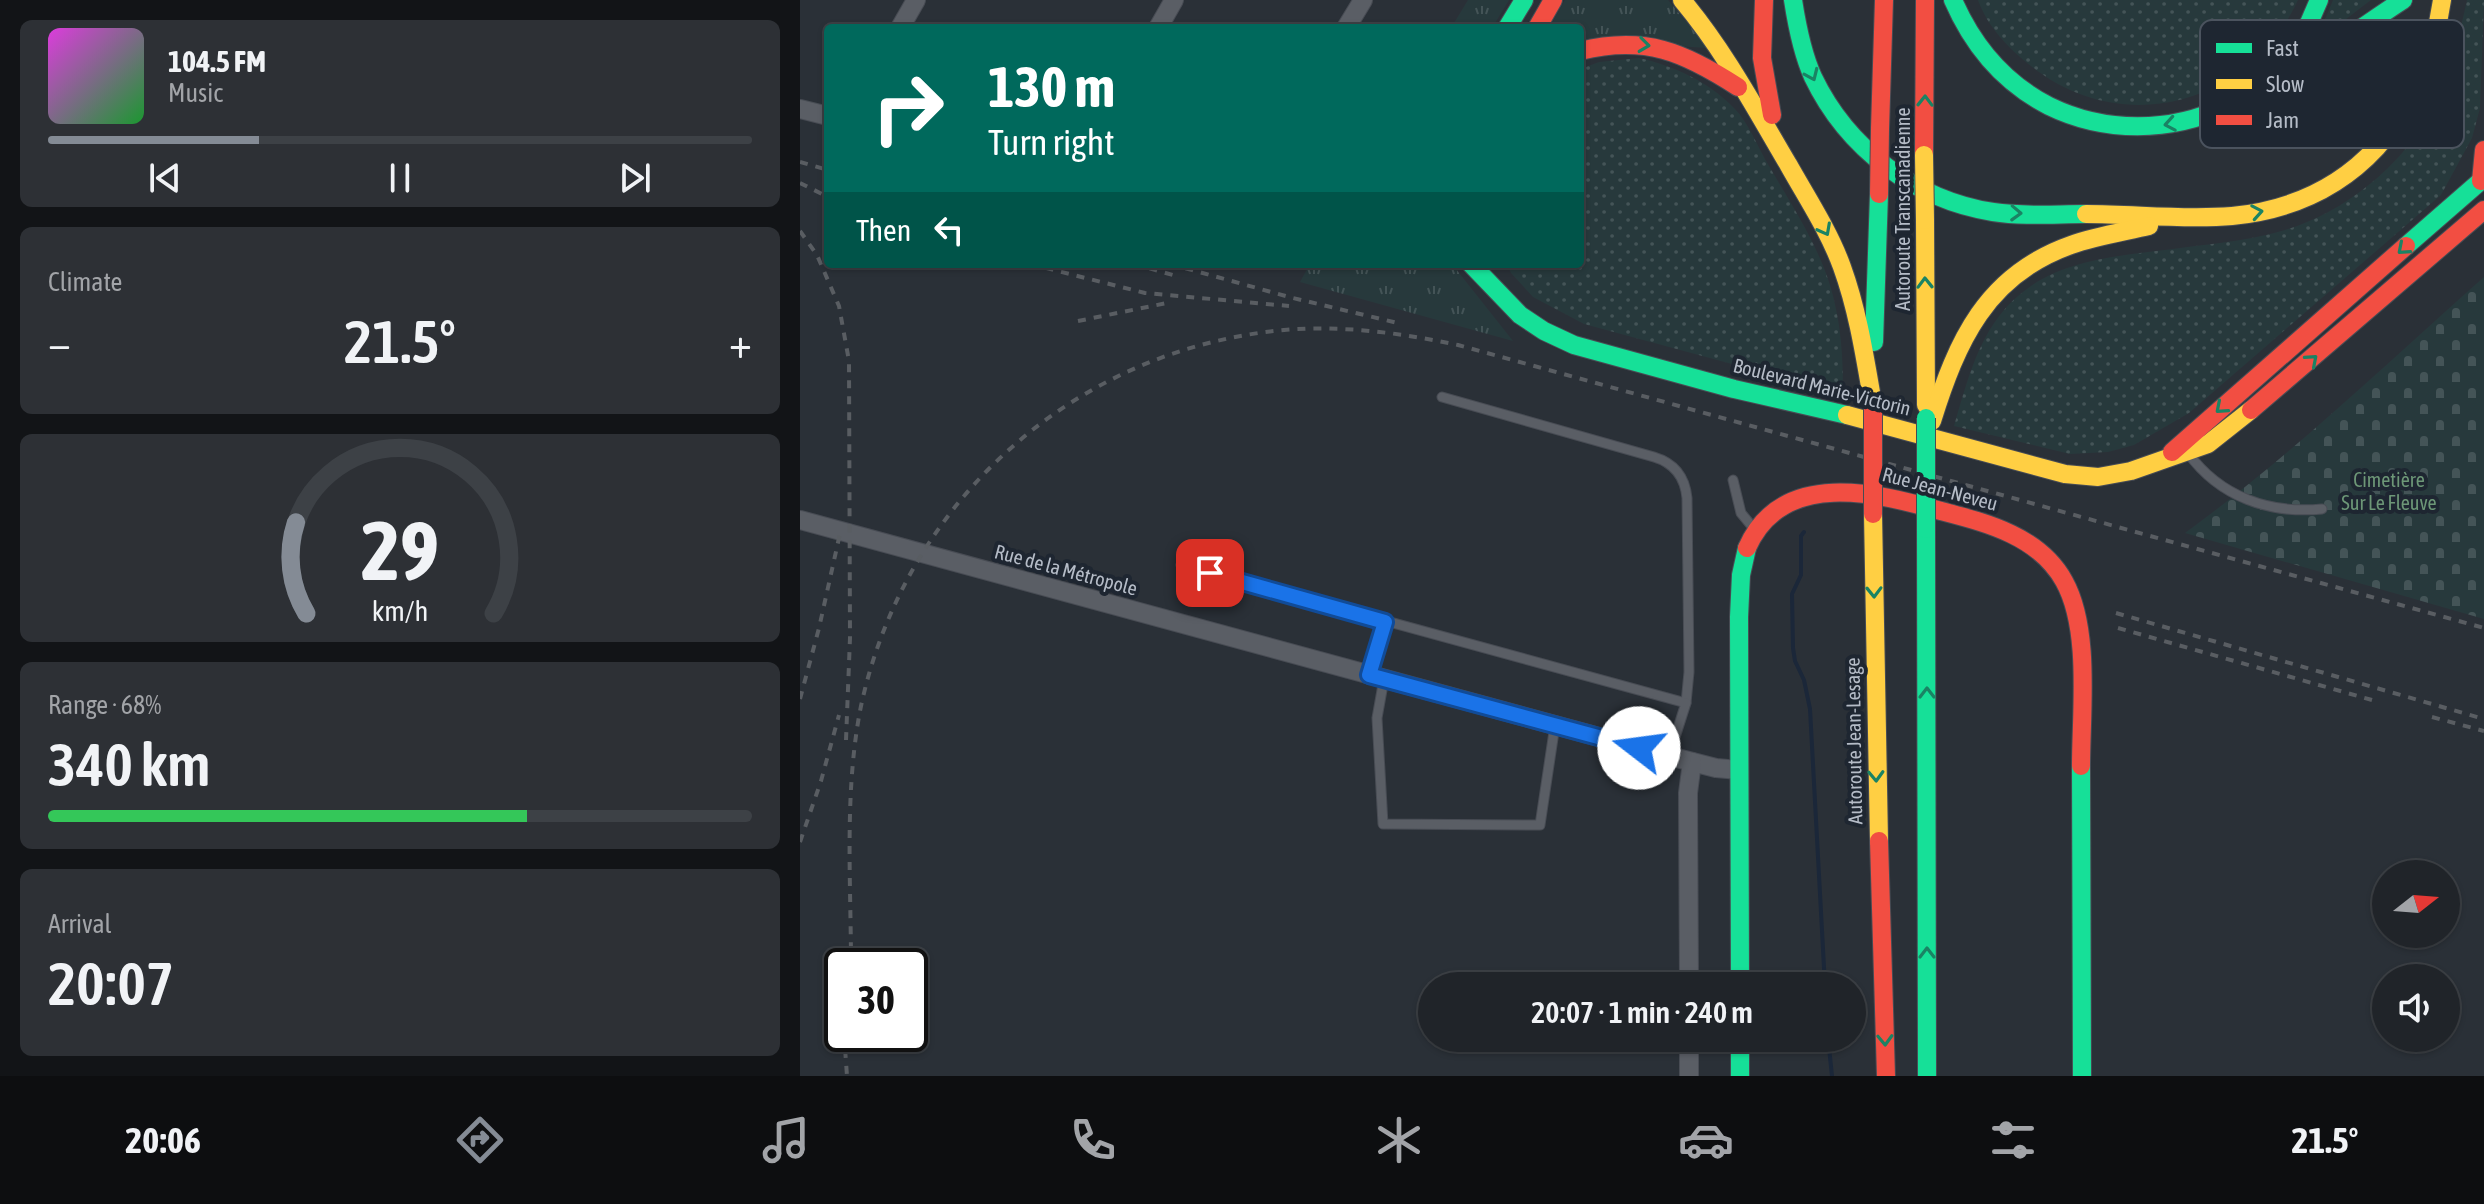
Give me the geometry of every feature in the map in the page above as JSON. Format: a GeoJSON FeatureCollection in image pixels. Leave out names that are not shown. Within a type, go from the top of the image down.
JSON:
{"type":"FeatureCollection","features":[{"type":"Feature","properties":{"kind":"main road"},"geometry":{"type":"LineString","coordinates":[[1509,24],[1524,0]]}},
{"type":"Feature","properties":{"kind":"main road"},"geometry":{"type":"LineString","coordinates":[[1539,24],[1553,0]]}},
{"type":"Feature","properties":{"kind":"main road"},"geometry":{"type":"LineString","coordinates":[[1682,0],[1707,30],[1747,93],[1828,235],[1843,270],[1861,336],[1873,404]]}},
{"type":"Feature","properties":{"kind":"main road"},"geometry":{"type":"LineString","coordinates":[[1764,0],[1761,45],[1764,89],[1775,129],[1795,176]]}},
{"type":"Feature","properties":{"kind":"main road"},"geometry":{"type":"LineString","coordinates":[[1793,0],[1802,50],[1825,101],[1863,148],[1904,181],[1944,199],[1990,211],[2180,218],[2231,216],[2269,210],[2312,195],[2351,170],[2374,148]]}},
{"type":"Feature","properties":{"kind":"main road","name":"Autoroute Transcanadienne"},"geometry":{"type":"LineString","coordinates":[[1873,404],[1884,0]]}},
{"type":"Feature","properties":{"kind":"main road","name":"Autoroute Transcanadienne"},"geometry":{"type":"LineString","coordinates":[[1925,0],[1924,155],[1929,419]]}},
{"type":"Feature","properties":{"kind":"main road"},"geometry":{"type":"LineString","coordinates":[[1953,0],[1972,38],[2002,74],[2040,101],[2081,119],[2131,127],[2179,123],[2200,116]]}},
{"type":"Feature","properties":{"kind":"main road"},"geometry":{"type":"LineString","coordinates":[[2310,20],[2319,0]]}},
{"type":"Feature","properties":{"kind":"main road"},"geometry":{"type":"LineString","coordinates":[[2372,20],[2403,0]]}},
{"type":"Feature","properties":{"kind":"main road"},"geometry":{"type":"LineString","coordinates":[[2439,20],[2442,0]]}},
{"type":"Feature","properties":{"kind":"main road"},"geometry":{"type":"LineString","coordinates":[[1584,50],[1619,43],[1663,47],[1706,65],[1747,93]]}},
{"type":"Feature","properties":{"kind":"main road"},"geometry":{"type":"LineString","coordinates":[[2482,179],[2484,150]]}},
{"type":"Feature","properties":{"kind":"main road","name":"Boulevard Marie-Victorin"},"geometry":{"type":"LineString","coordinates":[[1484,273],[1520,315],[1564,341],[1734,389],[1860,418],[2077,476],[2119,474],[2164,459],[2184,448],[2482,179]]}},
{"type":"Feature","properties":{"kind":"main road","name":"Boulevard Marie-Victorin"},"geometry":{"type":"LineString","coordinates":[[2184,448],[2208,444],[2242,421],[2484,210]]}},
{"type":"Feature","properties":{"kind":"main road"},"geometry":{"type":"LineString","coordinates":[[1927,1076],[1926,443],[1929,419],[1963,335],[1986,303],[2018,272],[2068,247],[2180,218]]}},
{"type":"Feature","properties":{"kind":"main road","name":"Autoroute Jean-Lesage"},"geometry":{"type":"LineString","coordinates":[[1873,404],[1875,729],[1886,1076]]}},
{"type":"Feature","properties":{"kind":"main road","name":"Rue Jean-Neveu"},"geometry":{"type":"LineString","coordinates":[[1756,531],[1775,512],[1800,499],[1834,491],[1862,491],[1915,503],[2004,530],[2036,549],[2062,577],[2077,614],[2081,650],[2082,1076]]}},
{"type":"Feature","properties":{"kind":"main road"},"geometry":{"type":"LineString","coordinates":[[1740,972],[1740,592],[1744,557],[1756,531]]}},
{"type":"Feature","properties":{"kind":"main road"},"geometry":{"type":"LineString","coordinates":[[1740,1052],[1740,1076]]}},
{"type":"Feature","properties":{"kind":"street"},"geometry":{"type":"LineString","coordinates":[[902,24],[916,0]]}},
{"type":"Feature","properties":{"kind":"street"},"geometry":{"type":"LineString","coordinates":[[1160,24],[1174,0]]}},
{"type":"Feature","properties":{"kind":"street"},"geometry":{"type":"LineString","coordinates":[[1348,24],[1363,0]]}},
{"type":"Feature","properties":{"kind":"street"},"geometry":{"type":"LineString","coordinates":[[800,109],[824,115]]}},
{"type":"Feature","properties":{"kind":"street","name":"Rue de la Métropole"},"geometry":{"type":"LineString","coordinates":[[800,520],[1669,756],[1716,768],[1739,770]]}},
{"type":"Feature","properties":{"kind":"street"},"geometry":{"type":"LineString","coordinates":[[1689,972],[1688,793],[1692,762]]}},
{"type":"Feature","properties":{"kind":"street"},"geometry":{"type":"LineString","coordinates":[[1689,1052],[1689,1076]]}},
{"type":"Feature","properties":{"kind":"lane"},"geometry":{"type":"LineString","coordinates":[[1442,397],[1654,457],[1667,462],[1683,480],[1687,498],[1689,672],[1686,703],[1669,756]]}},
{"type":"Feature","properties":{"kind":"lane"},"geometry":{"type":"LineString","coordinates":[[2184,448],[2212,480],[2245,500],[2294,511],[2322,509]]}},
{"type":"Feature","properties":{"kind":"lane"},"geometry":{"type":"LineString","coordinates":[[1733,480],[1741,513],[1756,531]]}},
{"type":"Feature","properties":{"kind":"lane"},"geometry":{"type":"LineString","coordinates":[[1181,565],[1686,703]]}},
{"type":"Feature","properties":{"kind":"lane"},"geometry":{"type":"LineString","coordinates":[[1385,622],[1376,677],[1383,824],[1540,825],[1555,725]]}},
{"type":"Feature","properties":{"kind":"green space"},"geometry":{"type":"Polygon","coordinates":[[[1468,0],[1509,0],[1494,24],[1453,24],[1468,0]]]}},
{"type":"Feature","properties":{"kind":"green space"},"geometry":{"type":"Polygon","coordinates":[[[1565,0],[1668,0],[1708,48],[1584,40],[1584,24],[1551,24],[1565,0]]]}},
{"type":"Feature","properties":{"kind":"green space"},"geometry":{"type":"Polygon","coordinates":[[[1978,0],[2298,0],[2286,20],[2200,20],[2200,92],[2180,100],[2143,105],[2104,101],[2067,88],[2031,66],[1987,19],[1978,0]]]}},
{"type":"Feature","properties":{"kind":"green space"},"geometry":{"type":"Polygon","coordinates":[[[2333,0],[2371,0],[2345,20],[2325,20],[2333,0]]]}},
{"type":"Feature","properties":{"kind":"green space"},"geometry":{"type":"Polygon","coordinates":[[[2467,0],[2484,0],[2480,108],[2472,138],[2441,195],[2189,413],[2134,445],[2108,452],[2070,454],[1954,426],[1972,367],[1989,331],[2014,299],[2046,277],[2096,260],[2240,240],[2285,230],[2309,221],[2356,195],[2406,148],[2464,148],[2463,20],[2467,0]]]}},
{"type":"Feature","properties":{"kind":"green space"},"geometry":{"type":"Polygon","coordinates":[[[1639,58],[1665,65],[1702,82],[1739,114],[1808,234],[1825,271],[1840,330],[1843,394],[1584,324],[1533,297],[1511,273],[1509,268],[1584,268],[1584,68],[1599,62],[1639,58]]]}},
{"type":"Feature","properties":{"kind":"green space"},"geometry":{"type":"Polygon","coordinates":[[[1308,268],[1455,268],[1513,341],[1300,282],[1308,268]]]}},
{"type":"Feature","properties":{"kind":"green space","name":"Cimetière Sur Le Fleuve"},"geometry":{"type":"Polygon","coordinates":[[[2484,277],[2484,619],[2185,533],[2301,441],[2484,277]]]}},
{"type":"Feature","properties":{"kind":"waterway"},"geometry":{"type":"LineString","coordinates":[[1804,532],[1801,536],[1801,575],[1792,594],[1793,648],[1810,709],[1824,972]]}},
{"type":"Feature","properties":{"kind":"waterway"},"geometry":{"type":"LineString","coordinates":[[1829,1052],[1832,1076]]}},
{"type":"Feature","properties":{"kind":"railway"},"geometry":{"type":"LineString","coordinates":[[800,162],[824,169]]}},
{"type":"Feature","properties":{"kind":"railway"},"geometry":{"type":"LineString","coordinates":[[800,183],[824,195]]}},
{"type":"Feature","properties":{"kind":"railway"},"geometry":{"type":"LineString","coordinates":[[800,231],[817,255],[839,306],[849,361],[850,638],[846,740]]}},
{"type":"Feature","properties":{"kind":"railway"},"geometry":{"type":"LineString","coordinates":[[1046,268],[1145,293],[1289,306]]}},
{"type":"Feature","properties":{"kind":"railway"},"geometry":{"type":"LineString","coordinates":[[1148,268],[1180,277]]}},
{"type":"Feature","properties":{"kind":"railway"},"geometry":{"type":"LineString","coordinates":[[1184,268],[1402,324]]}},
{"type":"Feature","properties":{"kind":"railway"},"geometry":{"type":"LineString","coordinates":[[1078,321],[1172,302]]}},
{"type":"Feature","properties":{"kind":"railway"},"geometry":{"type":"LineString","coordinates":[[851,948],[852,770],[861,706],[883,632],[916,563],[959,502],[1011,448],[1070,403],[1136,368],[1208,343],[1284,330],[1350,329],[1458,345],[2484,628]]}},
{"type":"Feature","properties":{"kind":"railway"},"geometry":{"type":"LineString","coordinates":[[800,699],[841,529]]}},
{"type":"Feature","properties":{"kind":"railway"},"geometry":{"type":"LineString","coordinates":[[2116,613],[2484,719]]}},
{"type":"Feature","properties":{"kind":"railway"},"geometry":{"type":"LineString","coordinates":[[2118,628],[2379,702]]}},
{"type":"Feature","properties":{"kind":"railway"},"geometry":{"type":"LineString","coordinates":[[800,842],[839,715]]}},
{"type":"Feature","properties":{"kind":"railway"},"geometry":{"type":"LineString","coordinates":[[2432,717],[2484,731]]}},
{"type":"Feature","properties":{"kind":"railway"},"geometry":{"type":"LineString","coordinates":[[845,1052],[847,1076]]}},
{"type":"Feature","properties":{"kind":"traffic: fast"},"geometry":{"type":"LineString","coordinates":[[1509,24],[1524,0]]}},
{"type":"Feature","properties":{"kind":"traffic: fast"},"geometry":{"type":"LineString","coordinates":[[1793,0],[1806,58],[1827,103],[1864,148],[1886,167],[1911,183],[1964,206],[2016,214],[2086,214]]}},
{"type":"Feature","properties":{"kind":"traffic: fast"},"geometry":{"type":"LineString","coordinates":[[1953,0],[1970,33],[1992,62],[2018,86],[2049,106],[2070,115],[2115,125],[2160,125],[2200,116]]}},
{"type":"Feature","properties":{"kind":"traffic: fast"},"geometry":{"type":"LineString","coordinates":[[2310,20],[2319,0]]}},
{"type":"Feature","properties":{"kind":"traffic: fast"},"geometry":{"type":"LineString","coordinates":[[2374,20],[2403,0]]}},
{"type":"Feature","properties":{"kind":"traffic: fast"},"geometry":{"type":"LineString","coordinates":[[2406,246],[2484,178]]}},
{"type":"Feature","properties":{"kind":"traffic: fast"},"geometry":{"type":"LineString","coordinates":[[1874,342],[1879,194]]}},
{"type":"Feature","properties":{"kind":"traffic: fast"},"geometry":{"type":"LineString","coordinates":[[1475,268],[1520,315],[1574,345],[1734,389],[1847,415]]}},
{"type":"Feature","properties":{"kind":"traffic: fast"},"geometry":{"type":"LineString","coordinates":[[1926,418],[1926,529]]}},
{"type":"Feature","properties":{"kind":"traffic: fast"},"geometry":{"type":"LineString","coordinates":[[1926,529],[1927,1076]]}},
{"type":"Feature","properties":{"kind":"traffic: fast"},"geometry":{"type":"LineString","coordinates":[[1740,972],[1739,617],[1741,575],[1747,548]]}},
{"type":"Feature","properties":{"kind":"traffic: fast"},"geometry":{"type":"LineString","coordinates":[[2081,766],[2082,1076]]}},
{"type":"Feature","properties":{"kind":"traffic: fast"},"geometry":{"type":"LineString","coordinates":[[1740,1052],[1740,1076]]}},
{"type":"Feature","properties":{"kind":"traffic: slow"},"geometry":{"type":"LineString","coordinates":[[1682,0],[1738,80],[1831,240],[1852,300],[1873,404]]}},
{"type":"Feature","properties":{"kind":"traffic: slow"},"geometry":{"type":"LineString","coordinates":[[2438,20],[2442,0]]}},
{"type":"Feature","properties":{"kind":"traffic: slow"},"geometry":{"type":"LineString","coordinates":[[2086,214],[2232,216],[2276,208],[2314,194],[2348,173],[2376,148]]}},
{"type":"Feature","properties":{"kind":"traffic: slow"},"geometry":{"type":"LineString","coordinates":[[1924,155],[1925,220]]}},
{"type":"Feature","properties":{"kind":"traffic: slow"},"geometry":{"type":"LineString","coordinates":[[1925,220],[1926,405]]}},
{"type":"Feature","properties":{"kind":"traffic: slow"},"geometry":{"type":"LineString","coordinates":[[1932,421],[1952,364],[1965,338],[1996,293],[2017,274],[2071,245],[2149,226]]}},
{"type":"Feature","properties":{"kind":"traffic: slow"},"geometry":{"type":"LineString","coordinates":[[1847,415],[2065,474],[2098,477],[2131,471],[2208,444],[2251,410]]}},
{"type":"Feature","properties":{"kind":"traffic: slow"},"geometry":{"type":"LineString","coordinates":[[1873,514],[1879,841]]}},
{"type":"Feature","properties":{"kind":"traffic: jam"},"geometry":{"type":"LineString","coordinates":[[1539,24],[1553,0]]}},
{"type":"Feature","properties":{"kind":"traffic: jam"},"geometry":{"type":"LineString","coordinates":[[1764,0],[1762,58],[1772,115]]}},
{"type":"Feature","properties":{"kind":"traffic: jam"},"geometry":{"type":"LineString","coordinates":[[1880,129],[1884,0]]}},
{"type":"Feature","properties":{"kind":"traffic: jam"},"geometry":{"type":"LineString","coordinates":[[1924,155],[1925,0]]}},
{"type":"Feature","properties":{"kind":"traffic: jam"},"geometry":{"type":"LineString","coordinates":[[1584,50],[1625,45],[1663,50],[1700,64],[1738,87]]}},
{"type":"Feature","properties":{"kind":"traffic: jam"},"geometry":{"type":"LineString","coordinates":[[1879,194],[1880,129]]}},
{"type":"Feature","properties":{"kind":"traffic: jam"},"geometry":{"type":"LineString","coordinates":[[2481,181],[2484,150]]}},
{"type":"Feature","properties":{"kind":"traffic: jam"},"geometry":{"type":"LineString","coordinates":[[2251,410],[2484,210]]}},
{"type":"Feature","properties":{"kind":"traffic: jam"},"geometry":{"type":"LineString","coordinates":[[2172,452],[2406,246]]}},
{"type":"Feature","properties":{"kind":"traffic: jam"},"geometry":{"type":"LineString","coordinates":[[1873,404],[1873,514]]}},
{"type":"Feature","properties":{"kind":"traffic: jam"},"geometry":{"type":"LineString","coordinates":[[1747,548],[1763,523],[1783,506],[1807,496],[1833,493],[1861,494],[1916,504],[1994,527],[2026,542],[2041,553],[2064,581],[2078,623],[2083,671],[2081,766]]}},
{"type":"Feature","properties":{"kind":"traffic: jam"},"geometry":{"type":"LineString","coordinates":[[1879,841],[1886,1076]]}},
{"type":"Feature","properties":{"kind":"route"},"geometry":{"type":"LineString","coordinates":[[1210,573],[1385,622],[1369,675],[1639,748]]}}]}
